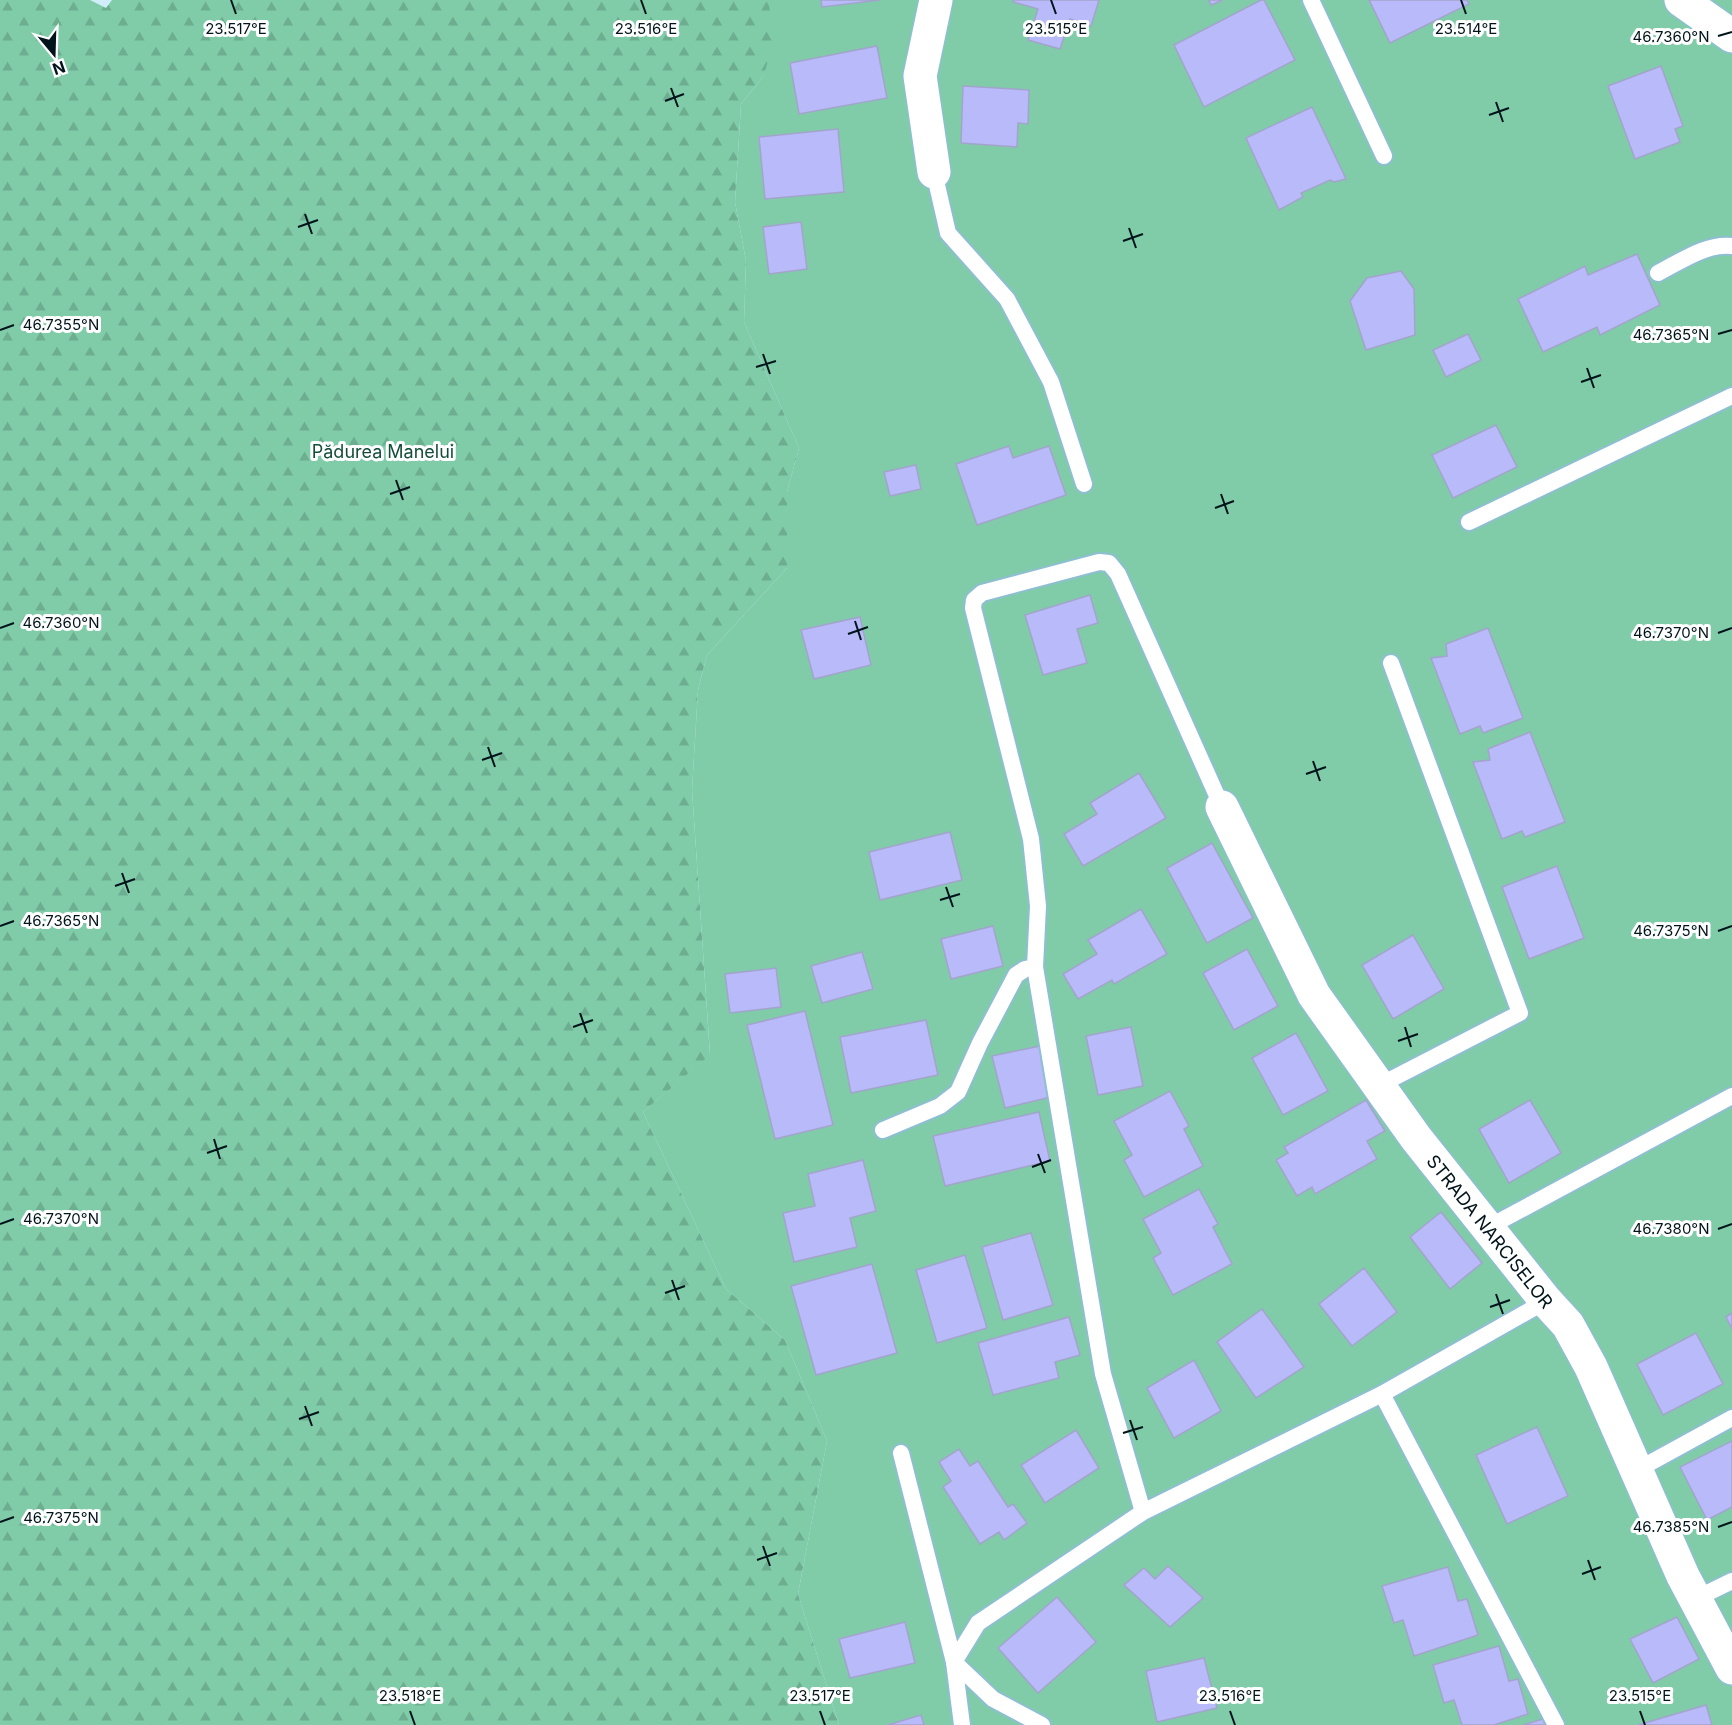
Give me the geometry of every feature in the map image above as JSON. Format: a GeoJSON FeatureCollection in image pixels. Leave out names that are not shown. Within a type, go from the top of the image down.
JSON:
{"type":"FeatureCollection","features":[{"type":"Feature","properties":{"kind":"street"},"geometry":{"type":"LineString","coordinates":[[934,172],[920,76],[936,0]]}},
{"type":"Feature","properties":{"kind":"street"},"geometry":{"type":"LineString","coordinates":[[1681,0],[1732,36]]}},
{"type":"Feature","properties":{"kind":"street","name":"STRADA NARCISELOR"},"geometry":{"type":"LineString","coordinates":[[1222,807],[1314,995],[1416,1138],[1546,1301],[1568,1325],[1591,1366],[1683,1576],[1732,1668]]}},
{"type":"Feature","properties":{"kind":"lane"},"geometry":{"type":"LineString","coordinates":[[1311,0],[1384,156]]}},
{"type":"Feature","properties":{"kind":"lane"},"geometry":{"type":"LineString","coordinates":[[934,172],[948,233],[1007,299],[1050,382],[1084,484]]}},
{"type":"Feature","properties":{"kind":"lane"},"geometry":{"type":"LineString","coordinates":[[1658,273],[1720,245],[1732,246]]}},
{"type":"Feature","properties":{"kind":"lane"},"geometry":{"type":"LineString","coordinates":[[1469,522],[1732,396]]}},
{"type":"Feature","properties":{"kind":"lane"},"geometry":{"type":"LineString","coordinates":[[1143,1512],[1103,1374],[1035,967],[1038,906],[1031,838],[973,608],[974,600],[982,592],[1099,562],[1109,563],[1118,574],[1222,807]]}},
{"type":"Feature","properties":{"kind":"lane"},"geometry":{"type":"LineString","coordinates":[[1378,1086],[1520,1013],[1392,663]]}},
{"type":"Feature","properties":{"kind":"lane"},"geometry":{"type":"LineString","coordinates":[[883,1130],[940,1106],[958,1092],[980,1043],[1016,975],[1025,969],[1035,967]]}},
{"type":"Feature","properties":{"kind":"lane"},"geometry":{"type":"LineString","coordinates":[[1487,1228],[1732,1096]]}},
{"type":"Feature","properties":{"kind":"lane"},"geometry":{"type":"LineString","coordinates":[[954,1662],[978,1623],[1143,1512],[1382,1394],[1546,1301]]}},
{"type":"Feature","properties":{"kind":"lane"},"geometry":{"type":"LineString","coordinates":[[1382,1394],[1556,1725]]}},
{"type":"Feature","properties":{"kind":"lane"},"geometry":{"type":"LineString","coordinates":[[1636,1470],[1732,1418]]}},
{"type":"Feature","properties":{"kind":"lane"},"geometry":{"type":"LineString","coordinates":[[901,1453],[954,1662],[962,1725]]}},
{"type":"Feature","properties":{"kind":"lane"},"geometry":{"type":"LineString","coordinates":[[1695,1599],[1732,1581]]}},
{"type":"Feature","properties":{"kind":"lane"},"geometry":{"type":"LineString","coordinates":[[954,1662],[993,1699],[1042,1725]]}},
{"type":"Feature","properties":{"kind":"green space","name":"Pădurea Manelui"},"geometry":{"type":"Polygon","coordinates":[[[0,0],[90,0],[106,8],[112,0],[768,0],[775,39],[763,77],[741,104],[735,202],[746,261],[744,322],[799,448],[787,492],[787,568],[707,655],[698,690],[692,790],[710,1055],[643,1112],[726,1289],[785,1340],[827,1441],[798,1594],[839,1725],[0,1725],[0,0]]]}},
{"type":"Feature","properties":{"kind":"green space"},"geometry":{"type":"Polygon","coordinates":[[[768,0],[1732,0],[1732,1725],[839,1725],[798,1594],[827,1441],[785,1340],[726,1289],[643,1112],[710,1054],[692,790],[698,690],[707,655],[787,568],[787,492],[799,448],[744,322],[746,261],[735,202],[741,104],[763,77],[768,0]]]}},
{"type":"Feature","properties":{"kind":"building"},"geometry":{"type":"Polygon","coordinates":[[[821,0],[880,0],[822,7],[821,0]]]}},
{"type":"Feature","properties":{"kind":"building"},"geometry":{"type":"Polygon","coordinates":[[[1014,0],[1099,0],[1091,26],[1070,19],[1060,49],[1028,40],[1038,9],[1013,2],[1014,0]]]}},
{"type":"Feature","properties":{"kind":"building"},"geometry":{"type":"Polygon","coordinates":[[[1209,0],[1223,0],[1211,5],[1209,0]]]}},
{"type":"Feature","properties":{"kind":"building"},"geometry":{"type":"Polygon","coordinates":[[[1264,0],[1295,60],[1204,107],[1174,45],[1264,0]]]}},
{"type":"Feature","properties":{"kind":"building"},"geometry":{"type":"Polygon","coordinates":[[[1369,0],[1467,0],[1469,4],[1390,43],[1369,0]]]}},
{"type":"Feature","properties":{"kind":"building"},"geometry":{"type":"Polygon","coordinates":[[[877,46],[887,98],[799,114],[790,63],[877,46]]]}},
{"type":"Feature","properties":{"kind":"building"},"geometry":{"type":"Polygon","coordinates":[[[1661,66],[1683,126],[1675,129],[1680,142],[1635,159],[1608,86],[1661,66]]]}},
{"type":"Feature","properties":{"kind":"building"},"geometry":{"type":"Polygon","coordinates":[[[963,86],[1029,90],[1028,124],[1018,123],[1017,147],[961,143],[963,86]]]}},
{"type":"Feature","properties":{"kind":"building"},"geometry":{"type":"Polygon","coordinates":[[[1312,107],[1346,179],[1334,182],[1330,180],[1301,193],[1303,197],[1279,210],[1246,138],[1312,107]]]}},
{"type":"Feature","properties":{"kind":"building"},"geometry":{"type":"Polygon","coordinates":[[[838,129],[844,192],[765,199],[759,137],[838,129]]]}},
{"type":"Feature","properties":{"kind":"building"},"geometry":{"type":"Polygon","coordinates":[[[801,222],[807,269],[769,274],[763,227],[801,222]]]}},
{"type":"Feature","properties":{"kind":"building"},"geometry":{"type":"Polygon","coordinates":[[[1637,254],[1660,305],[1600,335],[1597,327],[1543,352],[1518,299],[1585,266],[1588,275],[1637,254]]]}},
{"type":"Feature","properties":{"kind":"building"},"geometry":{"type":"Polygon","coordinates":[[[1401,271],[1414,289],[1415,335],[1366,350],[1350,301],[1367,278],[1401,271]]]}},
{"type":"Feature","properties":{"kind":"building"},"geometry":{"type":"Polygon","coordinates":[[[1468,334],[1481,360],[1446,377],[1433,350],[1468,334]]]}},
{"type":"Feature","properties":{"kind":"building"},"geometry":{"type":"Polygon","coordinates":[[[1496,425],[1517,467],[1453,498],[1432,455],[1496,425]]]}},
{"type":"Feature","properties":{"kind":"building"},"geometry":{"type":"Polygon","coordinates":[[[1009,446],[1013,458],[1049,446],[1066,495],[977,525],[956,464],[1009,446]]]}},
{"type":"Feature","properties":{"kind":"building"},"geometry":{"type":"Polygon","coordinates":[[[916,465],[921,489],[890,496],[884,472],[916,465]]]}},
{"type":"Feature","properties":{"kind":"building"},"geometry":{"type":"Polygon","coordinates":[[[1090,595],[1098,623],[1077,629],[1087,663],[1043,675],[1025,615],[1090,595]]]}},
{"type":"Feature","properties":{"kind":"building"},"geometry":{"type":"Polygon","coordinates":[[[860,617],[871,665],[814,679],[801,630],[860,617]]]}},
{"type":"Feature","properties":{"kind":"building"},"geometry":{"type":"Polygon","coordinates":[[[1488,628],[1523,718],[1483,733],[1480,726],[1460,734],[1431,658],[1447,656],[1446,644],[1488,628]]]}},
{"type":"Feature","properties":{"kind":"building"},"geometry":{"type":"Polygon","coordinates":[[[1530,732],[1565,822],[1525,837],[1522,831],[1502,839],[1473,762],[1490,760],[1488,749],[1530,732]]]}},
{"type":"Feature","properties":{"kind":"building"},"geometry":{"type":"Polygon","coordinates":[[[1139,773],[1166,818],[1083,866],[1064,834],[1097,814],[1090,803],[1139,773]]]}},
{"type":"Feature","properties":{"kind":"building"},"geometry":{"type":"Polygon","coordinates":[[[950,832],[962,880],[880,900],[869,852],[950,832]]]}},
{"type":"Feature","properties":{"kind":"building"},"geometry":{"type":"Polygon","coordinates":[[[1212,843],[1253,918],[1207,943],[1167,868],[1212,843]]]}},
{"type":"Feature","properties":{"kind":"building"},"geometry":{"type":"Polygon","coordinates":[[[1557,866],[1584,938],[1529,959],[1502,887],[1557,866]]]}},
{"type":"Feature","properties":{"kind":"building"},"geometry":{"type":"Polygon","coordinates":[[[1141,909],[1167,954],[1114,984],[1112,980],[1078,999],[1063,974],[1097,954],[1088,940],[1141,909]]]}},
{"type":"Feature","properties":{"kind":"building"},"geometry":{"type":"Polygon","coordinates":[[[993,926],[1003,966],[951,979],[941,939],[993,926]]]}},
{"type":"Feature","properties":{"kind":"building"},"geometry":{"type":"Polygon","coordinates":[[[1413,935],[1444,989],[1393,1019],[1362,965],[1413,935]]]}},
{"type":"Feature","properties":{"kind":"building"},"geometry":{"type":"Polygon","coordinates":[[[1247,949],[1278,1006],[1234,1030],[1203,973],[1247,949]]]}},
{"type":"Feature","properties":{"kind":"building"},"geometry":{"type":"Polygon","coordinates":[[[862,952],[873,989],[822,1003],[811,966],[862,952]]]}},
{"type":"Feature","properties":{"kind":"building"},"geometry":{"type":"Polygon","coordinates":[[[776,968],[781,1007],[730,1013],[725,974],[776,968]]]}},
{"type":"Feature","properties":{"kind":"building"},"geometry":{"type":"Polygon","coordinates":[[[805,1011],[833,1125],[775,1139],[747,1025],[805,1011]]]}},
{"type":"Feature","properties":{"kind":"building"},"geometry":{"type":"Polygon","coordinates":[[[926,1020],[938,1075],[851,1093],[840,1037],[926,1020]]]}},
{"type":"Feature","properties":{"kind":"building"},"geometry":{"type":"Polygon","coordinates":[[[1131,1027],[1143,1086],[1098,1095],[1086,1036],[1131,1027]]]}},
{"type":"Feature","properties":{"kind":"building"},"geometry":{"type":"Polygon","coordinates":[[[1296,1033],[1328,1091],[1283,1115],[1252,1058],[1296,1033]]]}},
{"type":"Feature","properties":{"kind":"building"},"geometry":{"type":"Polygon","coordinates":[[[1040,1046],[1051,1097],[1005,1108],[992,1056],[1040,1046]]]}},
{"type":"Feature","properties":{"kind":"building"},"geometry":{"type":"Polygon","coordinates":[[[1170,1091],[1189,1126],[1184,1129],[1203,1166],[1144,1197],[1124,1160],[1132,1155],[1114,1121],[1170,1091]]]}},
{"type":"Feature","properties":{"kind":"building"},"geometry":{"type":"Polygon","coordinates":[[[1366,1100],[1385,1131],[1367,1141],[1377,1159],[1315,1194],[1312,1187],[1297,1196],[1276,1160],[1288,1153],[1284,1147],[1366,1100]]]}},
{"type":"Feature","properties":{"kind":"building"},"geometry":{"type":"Polygon","coordinates":[[[1530,1100],[1561,1153],[1509,1183],[1479,1129],[1530,1100]]]}},
{"type":"Feature","properties":{"kind":"building"},"geometry":{"type":"Polygon","coordinates":[[[1039,1112],[1050,1161],[945,1186],[933,1136],[1039,1112]]]}},
{"type":"Feature","properties":{"kind":"building"},"geometry":{"type":"Polygon","coordinates":[[[863,1160],[876,1211],[850,1218],[857,1247],[794,1262],[783,1213],[815,1206],[808,1174],[863,1160]]]}},
{"type":"Feature","properties":{"kind":"building"},"geometry":{"type":"Polygon","coordinates":[[[1199,1189],[1218,1224],[1213,1227],[1232,1264],[1173,1295],[1153,1258],[1161,1253],[1143,1219],[1199,1189]]]}},
{"type":"Feature","properties":{"kind":"building"},"geometry":{"type":"Polygon","coordinates":[[[1441,1212],[1482,1263],[1450,1289],[1410,1237],[1441,1212]]]}},
{"type":"Feature","properties":{"kind":"building"},"geometry":{"type":"Polygon","coordinates":[[[1031,1233],[1053,1305],[1003,1320],[982,1247],[1031,1233]]]}},
{"type":"Feature","properties":{"kind":"building"},"geometry":{"type":"Polygon","coordinates":[[[965,1255],[987,1328],[937,1343],[916,1270],[965,1255]]]}},
{"type":"Feature","properties":{"kind":"building"},"geometry":{"type":"Polygon","coordinates":[[[872,1264],[897,1353],[816,1375],[791,1286],[872,1264]]]}},
{"type":"Feature","properties":{"kind":"building"},"geometry":{"type":"Polygon","coordinates":[[[1364,1268],[1397,1312],[1352,1346],[1319,1304],[1364,1268]]]}},
{"type":"Feature","properties":{"kind":"building"},"geometry":{"type":"Polygon","coordinates":[[[1262,1309],[1304,1367],[1256,1398],[1217,1342],[1262,1309]]]}},
{"type":"Feature","properties":{"kind":"building"},"geometry":{"type":"Polygon","coordinates":[[[1732,1313],[1732,1329],[1726,1317],[1732,1313]]]}},
{"type":"Feature","properties":{"kind":"building"},"geometry":{"type":"Polygon","coordinates":[[[1069,1317],[1080,1355],[1055,1362],[1059,1378],[993,1395],[978,1343],[1069,1317]]]}},
{"type":"Feature","properties":{"kind":"building"},"geometry":{"type":"Polygon","coordinates":[[[1696,1333],[1723,1384],[1663,1415],[1637,1364],[1696,1333]]]}},
{"type":"Feature","properties":{"kind":"building"},"geometry":{"type":"Polygon","coordinates":[[[1194,1360],[1221,1411],[1174,1438],[1147,1388],[1194,1360]]]}},
{"type":"Feature","properties":{"kind":"building"},"geometry":{"type":"Polygon","coordinates":[[[1537,1427],[1568,1496],[1507,1524],[1476,1455],[1537,1427]]]}},
{"type":"Feature","properties":{"kind":"building"},"geometry":{"type":"Polygon","coordinates":[[[1076,1430],[1099,1468],[1045,1503],[1021,1465],[1076,1430]]]}},
{"type":"Feature","properties":{"kind":"building"},"geometry":{"type":"Polygon","coordinates":[[[1732,1441],[1732,1507],[1707,1520],[1680,1467],[1732,1441]]]}},
{"type":"Feature","properties":{"kind":"building"},"geometry":{"type":"Polygon","coordinates":[[[959,1449],[970,1466],[978,1461],[1008,1507],[1013,1504],[1027,1523],[1004,1540],[999,1532],[980,1544],[943,1487],[951,1481],[939,1462],[959,1449]]]}},
{"type":"Feature","properties":{"kind":"building"},"geometry":{"type":"Polygon","coordinates":[[[1168,1566],[1203,1598],[1170,1627],[1124,1585],[1144,1568],[1155,1579],[1168,1566]]]}},
{"type":"Feature","properties":{"kind":"building"},"geometry":{"type":"Polygon","coordinates":[[[1448,1567],[1458,1601],[1467,1599],[1478,1635],[1414,1656],[1403,1620],[1394,1623],[1382,1586],[1448,1567]]]}},
{"type":"Feature","properties":{"kind":"building"},"geometry":{"type":"Polygon","coordinates":[[[1057,1597],[1096,1642],[1038,1693],[998,1648],[1057,1597]]]}},
{"type":"Feature","properties":{"kind":"building"},"geometry":{"type":"Polygon","coordinates":[[[1677,1617],[1699,1659],[1653,1683],[1630,1639],[1677,1617]]]}},
{"type":"Feature","properties":{"kind":"building"},"geometry":{"type":"Polygon","coordinates":[[[905,1622],[915,1663],[850,1678],[839,1639],[905,1622]]]}},
{"type":"Feature","properties":{"kind":"building"},"geometry":{"type":"Polygon","coordinates":[[[1499,1646],[1509,1681],[1518,1679],[1528,1714],[1494,1725],[1462,1725],[1454,1700],[1444,1703],[1433,1665],[1499,1646]]]}},
{"type":"Feature","properties":{"kind":"building"},"geometry":{"type":"Polygon","coordinates":[[[1204,1658],[1217,1708],[1157,1722],[1146,1671],[1204,1658]]]}},
{"type":"Feature","properties":{"kind":"building"},"geometry":{"type":"Polygon","coordinates":[[[1706,1705],[1712,1725],[1638,1725],[1706,1705]]]}},
{"type":"Feature","properties":{"kind":"building"},"geometry":{"type":"Polygon","coordinates":[[[921,1715],[924,1725],[888,1725],[921,1715]]]}},
{"type":"Feature","properties":{"kind":"building"},"geometry":{"type":"Polygon","coordinates":[[[1543,1719],[1545,1725],[1523,1725],[1543,1719]]]}}]}
